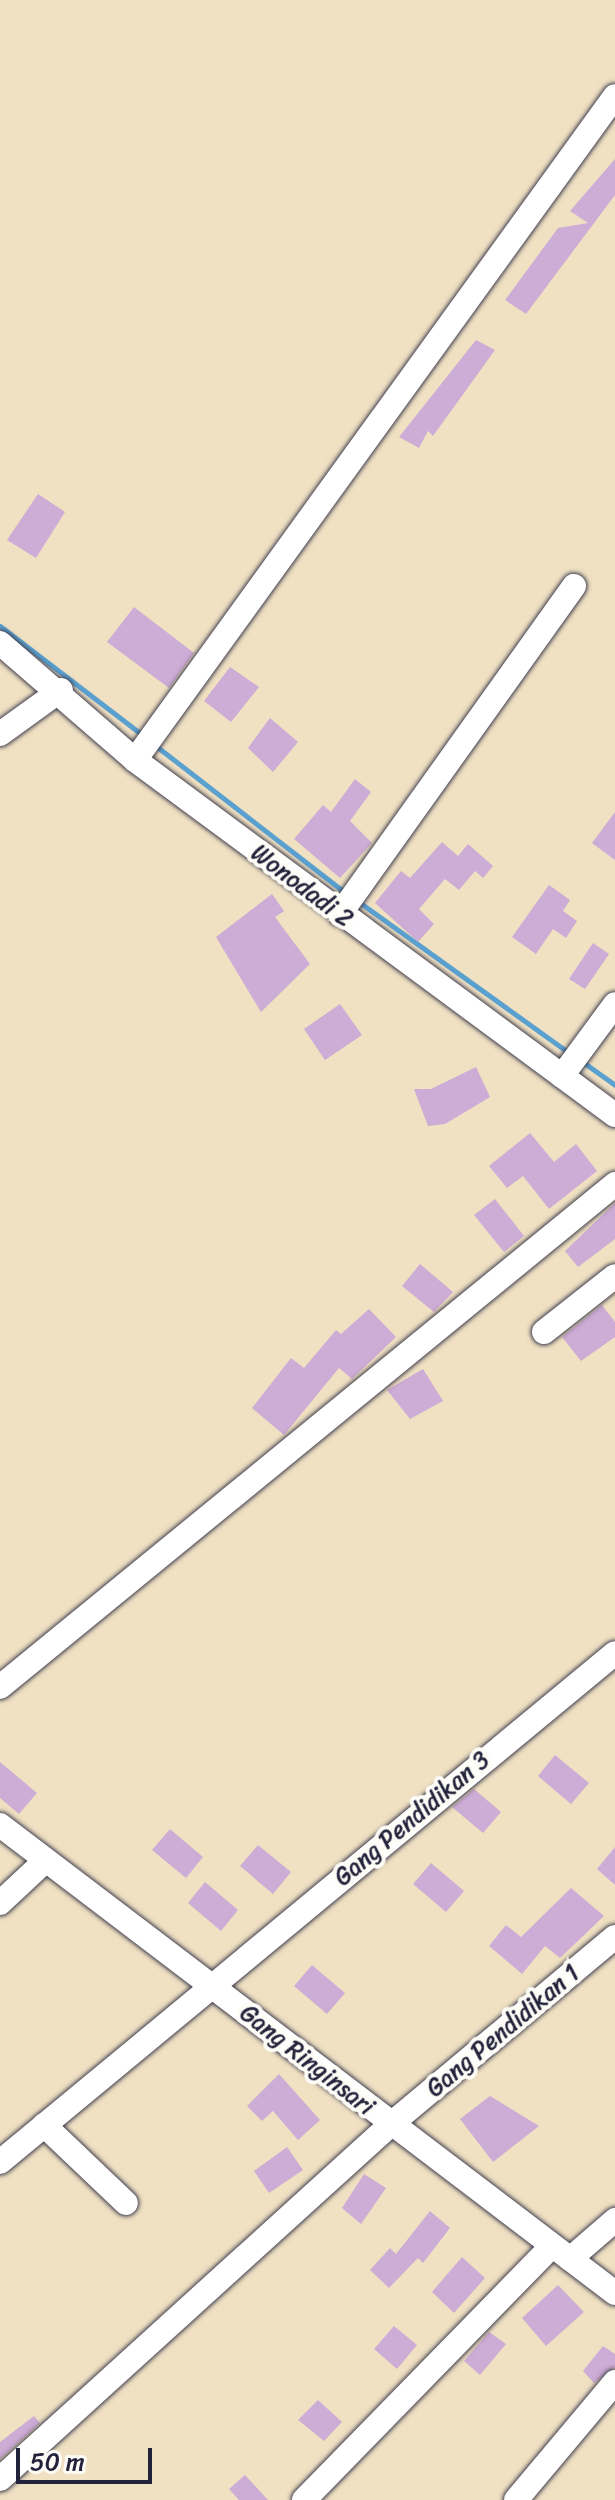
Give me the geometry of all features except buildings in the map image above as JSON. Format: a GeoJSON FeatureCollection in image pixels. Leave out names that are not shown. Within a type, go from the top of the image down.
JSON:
{"type":"FeatureCollection","features":[{"type":"Feature","properties":{"kind":"street"},"geometry":{"type":"LineString","coordinates":[[138,752],[615,96]]}},
{"type":"Feature","properties":{"kind":"street"},"geometry":{"type":"LineString","coordinates":[[341,912],[574,586]]}},
{"type":"Feature","properties":{"kind":"street","name":"Wonodadi 2"},"geometry":{"type":"LineString","coordinates":[[0,643],[341,912],[615,1115]]}},
{"type":"Feature","properties":{"kind":"street"},"geometry":{"type":"LineString","coordinates":[[0,734],[61,690]]}},
{"type":"Feature","properties":{"kind":"street"},"geometry":{"type":"LineString","coordinates":[[563,1076],[615,1004]]}},
{"type":"Feature","properties":{"kind":"street"},"geometry":{"type":"LineString","coordinates":[[0,1687],[615,1184]]}},
{"type":"Feature","properties":{"kind":"street"},"geometry":{"type":"LineString","coordinates":[[544,1332],[615,1276]]}},
{"type":"Feature","properties":{"kind":"street","name":"Gang Pendidikan 3"},"geometry":{"type":"LineString","coordinates":[[0,2162],[615,1653]]}},
{"type":"Feature","properties":{"kind":"street","name":"Gang Ringinsari"},"geometry":{"type":"LineString","coordinates":[[0,1825],[44,1862],[615,2293]]}},
{"type":"Feature","properties":{"kind":"street"},"geometry":{"type":"LineString","coordinates":[[0,1903],[44,1862]]}},
{"type":"Feature","properties":{"kind":"street","name":"Gang Pendidikan 1"},"geometry":{"type":"LineString","coordinates":[[0,2479],[390,2125],[615,1937]]}},
{"type":"Feature","properties":{"kind":"street"},"geometry":{"type":"LineString","coordinates":[[44,2125],[126,2203]]}},
{"type":"Feature","properties":{"kind":"street"},"geometry":{"type":"LineString","coordinates":[[304,2500],[561,2252],[615,2220]]}},
{"type":"Feature","properties":{"kind":"street"},"geometry":{"type":"LineString","coordinates":[[516,2500],[615,2382]]}},
{"type":"Feature","properties":{"kind":"waterway"},"geometry":{"type":"LineString","coordinates":[[0,626],[145,737]]}},
{"type":"Feature","properties":{"kind":"waterway"},"geometry":{"type":"LineString","coordinates":[[156,746],[347,894]]}},
{"type":"Feature","properties":{"kind":"waterway"},"geometry":{"type":"LineString","coordinates":[[359,902],[568,1052]]}},
{"type":"Feature","properties":{"kind":"waterway"},"geometry":{"type":"LineString","coordinates":[[580,1060],[615,1085]]}}]}
